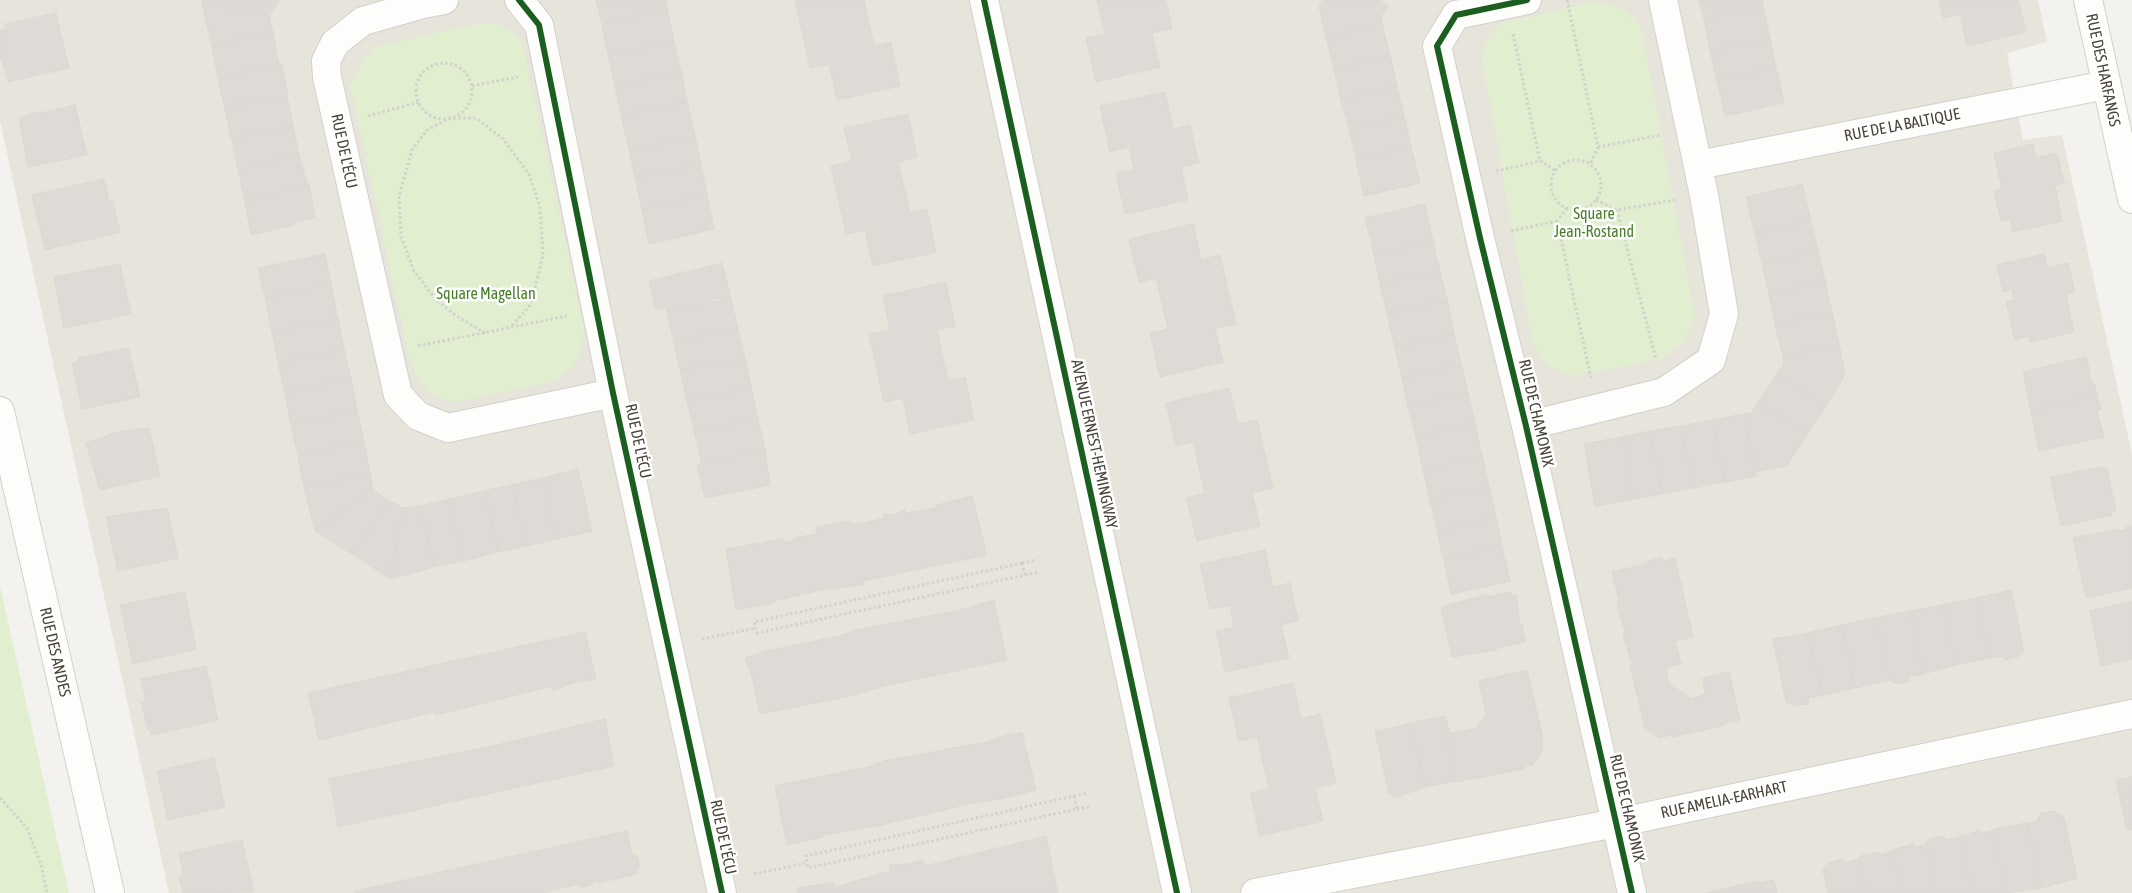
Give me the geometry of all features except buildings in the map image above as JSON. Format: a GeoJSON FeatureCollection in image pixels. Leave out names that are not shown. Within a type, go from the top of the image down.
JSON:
{"type":"FeatureCollection","features":[{"type":"Feature","properties":{"kind":"street","name":"RUE DE L'ÉCU"},"geometry":{"type":"LineString","coordinates":[[519,0],[539,25],[613,393],[722,893]]}},
{"type":"Feature","properties":{"kind":"street","name":"AVENUE ERNEST-HEMINGWAY"},"geometry":{"type":"LineString","coordinates":[[984,0],[1177,893]]}},
{"type":"Feature","properties":{"kind":"street","name":"RUE DE CHAMONIX"},"geometry":{"type":"LineString","coordinates":[[1526,426],[1664,392],[1712,360],[1724,314],[1704,195],[1662,0]]}},
{"type":"Feature","properties":{"kind":"street","name":"RUE DES HARFANGS"},"geometry":{"type":"LineString","coordinates":[[2088,0],[2132,199]]}},
{"type":"Feature","properties":{"kind":"street","name":"RUE DE L'ÉCU"},"geometry":{"type":"LineString","coordinates":[[430,1],[363,21],[335,43],[326,61],[338,124],[398,395],[418,416],[448,428],[613,393]]}},
{"type":"Feature","properties":{"kind":"street","name":"RUE DE CHAMONIX"},"geometry":{"type":"LineString","coordinates":[[1517,2],[1456,15],[1437,46],[1632,893]]}},
{"type":"Feature","properties":{"kind":"street","name":"RUE DE LA BALTIQUE"},"geometry":{"type":"LineString","coordinates":[[1698,165],[2106,85]]}},
{"type":"Feature","properties":{"kind":"street","name":"RUE DES ANDES"},"geometry":{"type":"LineString","coordinates":[[0,411],[110,893]]}},
{"type":"Feature","properties":{"kind":"street","name":"RUE AMELIA-EARHART"},"geometry":{"type":"LineString","coordinates":[[1255,893],[1616,823],[2132,714]]}},
{"type":"Feature","properties":{"kind":"path"},"geometry":{"type":"LineString","coordinates":[[1567,0],[1598,147],[1590,164]]}},
{"type":"Feature","properties":{"kind":"path"},"geometry":{"type":"LineString","coordinates":[[1517,2],[1540,161]]}},
{"type":"Feature","properties":{"kind":"path"},"geometry":{"type":"LineString","coordinates":[[485,333],[458,317],[436,300],[414,271],[401,236],[399,196],[412,150],[427,130],[450,118],[459,115],[470,101],[472,86],[461,68],[453,64],[435,64],[427,69],[417,84],[418,102],[432,116],[441,118],[450,118],[476,118],[503,139],[528,174],[540,208],[543,255],[541,265],[531,304],[512,327]]}},
{"type":"Feature","properties":{"kind":"path"},"geometry":{"type":"LineString","coordinates":[[472,86],[548,71]]}},
{"type":"Feature","properties":{"kind":"path"},"geometry":{"type":"LineString","coordinates":[[338,124],[418,102]]}},
{"type":"Feature","properties":{"kind":"path"},"geometry":{"type":"LineString","coordinates":[[1598,147],[1690,129]]}},
{"type":"Feature","properties":{"kind":"path"},"geometry":{"type":"LineString","coordinates":[[1573,160],[1590,164],[1600,177],[1600,193],[1596,200],[1582,209],[1567,208],[1560,204],[1552,191],[1551,182],[1556,170],[1573,160]]}},
{"type":"Feature","properties":{"kind":"path"},"geometry":{"type":"LineString","coordinates":[[1466,178],[1540,161],[1556,170]]}},
{"type":"Feature","properties":{"kind":"path"},"geometry":{"type":"LineString","coordinates":[[1596,200],[1617,210],[1704,195]]}},
{"type":"Feature","properties":{"kind":"path"},"geometry":{"type":"LineString","coordinates":[[1480,238],[1557,221],[1567,208]]}},
{"type":"Feature","properties":{"kind":"path"},"geometry":{"type":"LineString","coordinates":[[1617,210],[1664,392]]}},
{"type":"Feature","properties":{"kind":"path"},"geometry":{"type":"LineString","coordinates":[[1557,221],[1598,408]]}},
{"type":"Feature","properties":{"kind":"path"},"geometry":{"type":"LineString","coordinates":[[388,352],[596,310]]}},
{"type":"Feature","properties":{"kind":"path"},"geometry":{"type":"LineString","coordinates":[[1036,560],[754,622],[757,633],[1038,572]]}},
{"type":"Feature","properties":{"kind":"path"},"geometry":{"type":"LineString","coordinates":[[1022,563],[1024,575]]}},
{"type":"Feature","properties":{"kind":"path"},"geometry":{"type":"LineString","coordinates":[[702,639],[756,628]]}},
{"type":"Feature","properties":{"kind":"path"},"geometry":{"type":"LineString","coordinates":[[1087,793],[806,856],[808,868],[1090,806]]}},
{"type":"Feature","properties":{"kind":"path"},"geometry":{"type":"LineString","coordinates":[[1074,796],[1076,809]]}},
{"type":"Feature","properties":{"kind":"path"},"geometry":{"type":"LineString","coordinates":[[0,798],[27,828],[41,866],[48,893]]}},
{"type":"Feature","properties":{"kind":"path"},"geometry":{"type":"LineString","coordinates":[[754,874],[807,863]]}},
{"type":"Feature","properties":{"kind":"shaded area"},"geometry":{"type":"Polygon","coordinates":[[[0,0],[2038,0],[2047,42],[2007,53],[2023,140],[2062,135],[2132,454],[2132,893],[169,893],[0,121],[0,0]]]}},
{"type":"Feature","properties":{"kind":"green space","name":"Square Jean-Rostand"},"geometry":{"type":"Polygon","coordinates":[[[1594,1],[1621,7],[1641,26],[1695,317],[1684,342],[1661,359],[1576,376],[1550,367],[1533,346],[1482,60],[1487,38],[1500,24],[1594,1]]]}},
{"type":"Feature","properties":{"kind":"green space","name":"Square Magellan"},"geometry":{"type":"Polygon","coordinates":[[[479,23],[496,24],[511,31],[522,41],[582,320],[583,337],[580,352],[574,365],[556,381],[463,401],[446,401],[431,394],[416,378],[409,358],[350,85],[363,59],[374,47],[479,23]]]}},
{"type":"Feature","properties":{"kind":"green space"},"geometry":{"type":"Polygon","coordinates":[[[0,586],[69,893],[0,893],[0,586]]]}},
{"type":"Feature","properties":{"kind":"cycle path"},"geometry":{"type":"LineString","coordinates":[[519,0],[539,25],[613,393],[722,893]]}},
{"type":"Feature","properties":{"kind":"cycle path"},"geometry":{"type":"LineString","coordinates":[[984,0],[1177,893]]}},
{"type":"Feature","properties":{"kind":"cycle path"},"geometry":{"type":"LineString","coordinates":[[1527,0],[1456,15],[1437,46],[1632,893]]}}]}
